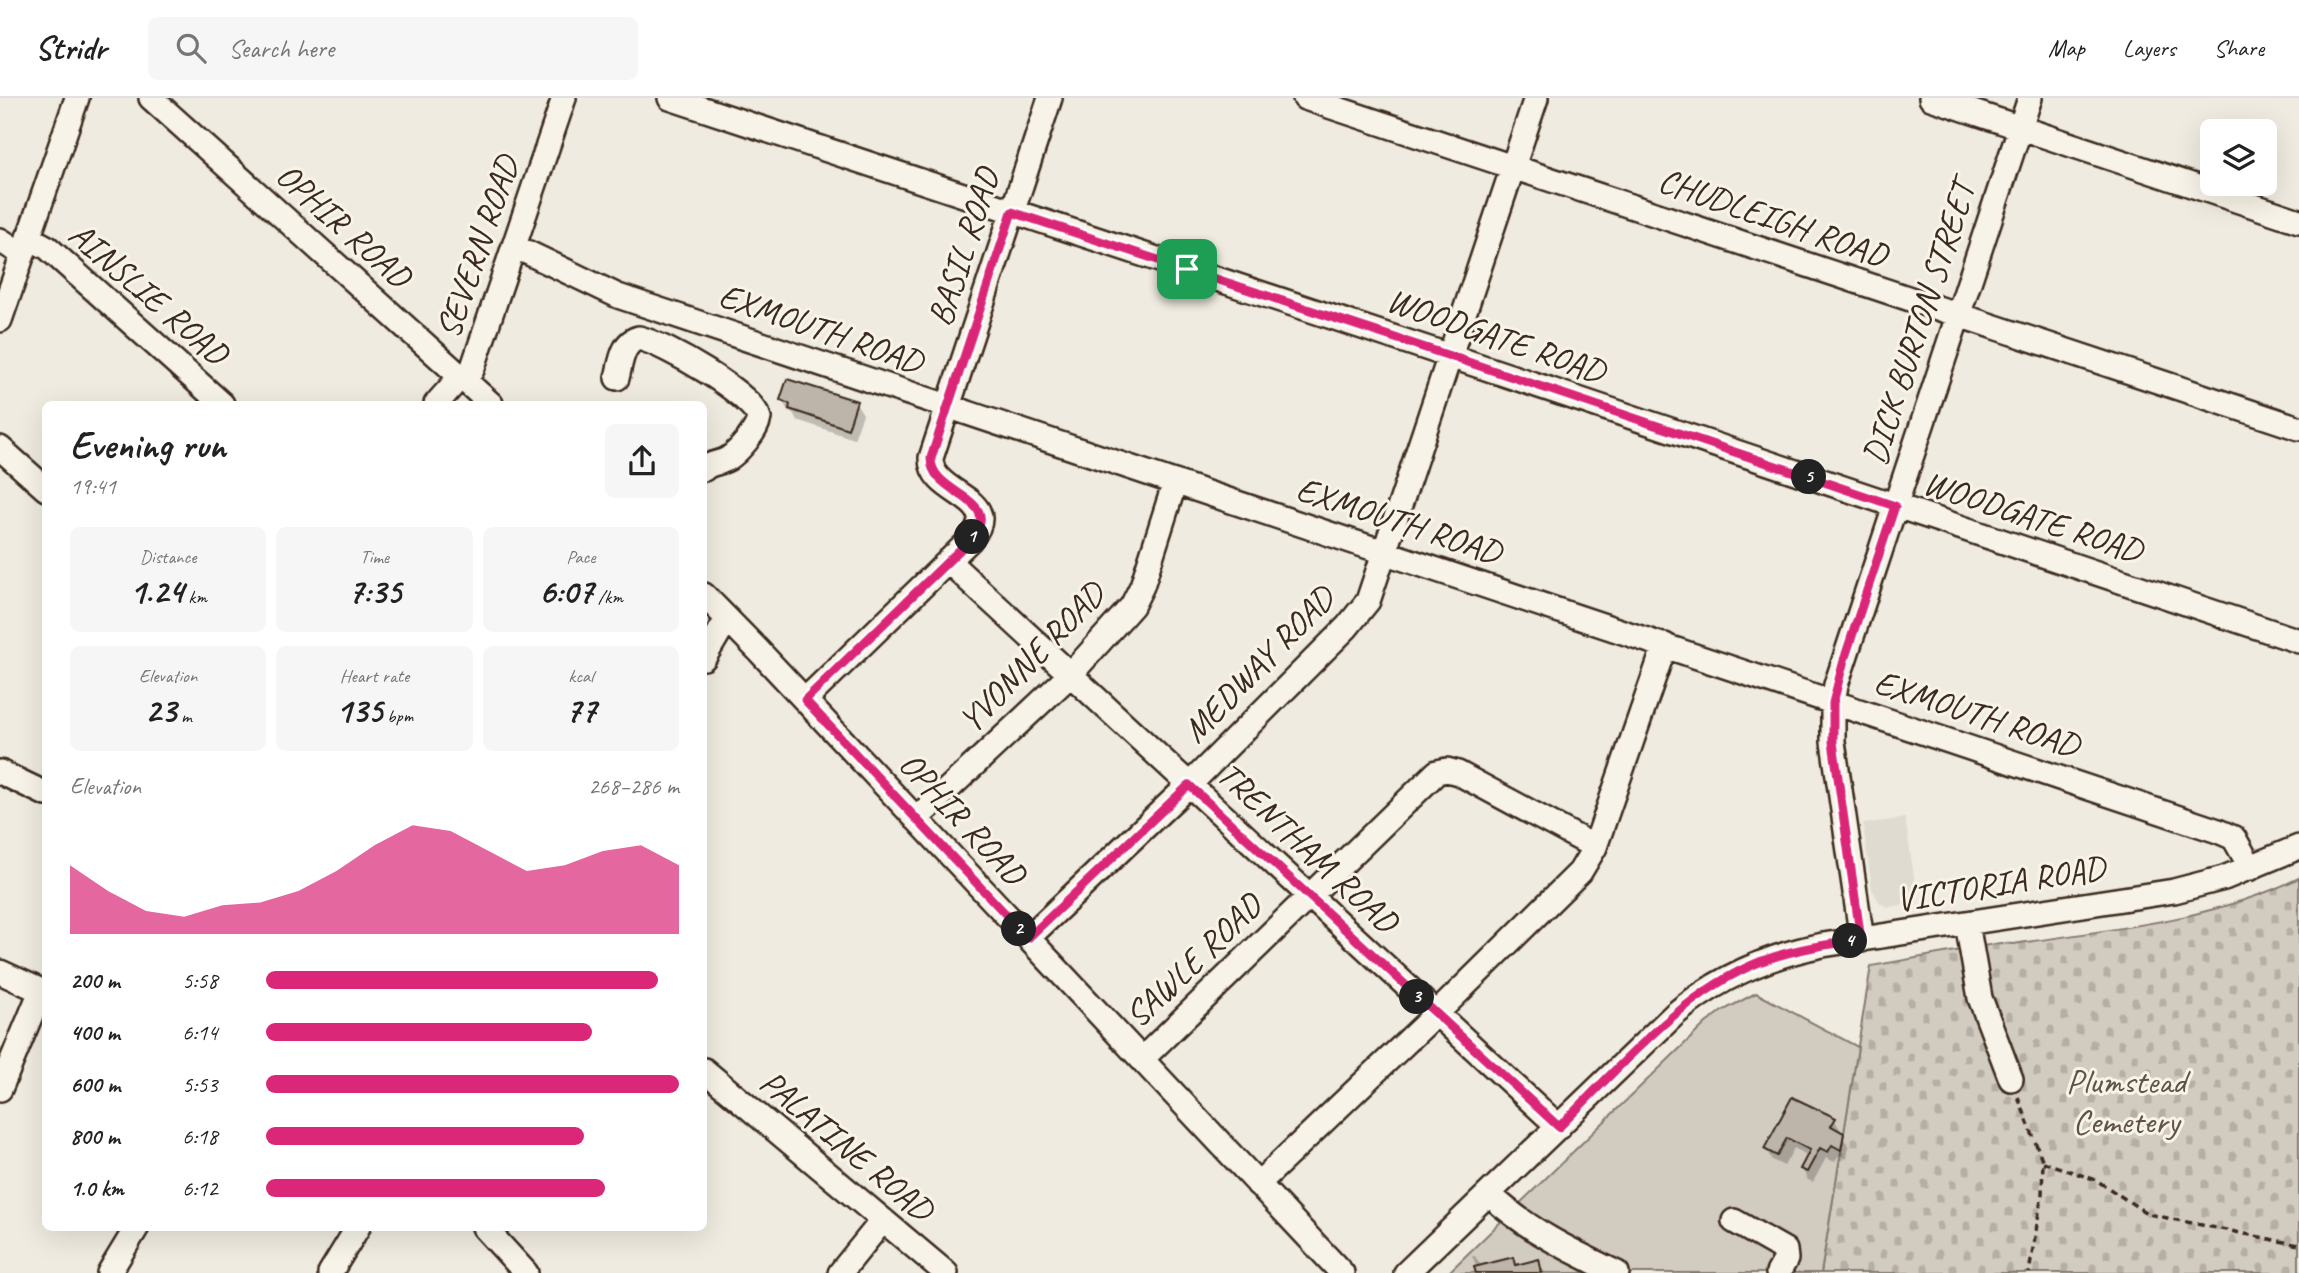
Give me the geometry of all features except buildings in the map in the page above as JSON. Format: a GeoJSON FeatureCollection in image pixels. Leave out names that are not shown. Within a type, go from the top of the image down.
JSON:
{"type":"FeatureCollection","features":[{"type":"Feature","properties":{"kind":"street"},"geometry":{"type":"LineString","coordinates":[[0,320],[76,98]]}},
{"type":"Feature","properties":{"kind":"street","name":"OPHIR ROAD"},"geometry":{"type":"LineString","coordinates":[[151,98],[488,401]]}},
{"type":"Feature","properties":{"kind":"street","name":"SEVERN ROAD"},"geometry":{"type":"LineString","coordinates":[[439,401],[472,370],[564,98]]}},
{"type":"Feature","properties":{"kind":"street","name":"WOODGATE ROAD"},"geometry":{"type":"LineString","coordinates":[[670,98],[2299,641]]}},
{"type":"Feature","properties":{"kind":"street","name":"BASIL ROAD"},"geometry":{"type":"LineString","coordinates":[[805,700],[948,561],[974,534],[979,522],[973,503],[938,480],[932,470],[931,458],[1050,98]]}},
{"type":"Feature","properties":{"kind":"street","name":"CHUDLEIGH ROAD"},"geometry":{"type":"LineString","coordinates":[[1305,98],[2299,428]]}},
{"type":"Feature","properties":{"kind":"street","name":"MEDWAY ROAD"},"geometry":{"type":"LineString","coordinates":[[1028,938],[1189,785],[1356,618],[1367,601],[1536,98]]}},
{"type":"Feature","properties":{"kind":"street"},"geometry":{"type":"LineString","coordinates":[[1931,98],[2299,221]]}},
{"type":"Feature","properties":{"kind":"street","name":"DICK BURTON STREET"},"geometry":{"type":"LineString","coordinates":[[1861,940],[1833,742],[1833,703],[1844,660],[2030,98]]}},
{"type":"Feature","properties":{"kind":"street","name":"AINSLIE ROAD"},"geometry":{"type":"LineString","coordinates":[[0,240],[48,248],[219,401]]}},
{"type":"Feature","properties":{"kind":"street","name":"EXMOUTH ROAD"},"geometry":{"type":"LineString","coordinates":[[514,246],[618,296],[2226,834],[2234,838],[2251,868]]}},
{"type":"Feature","properties":{"kind":"street"},"geometry":{"type":"LineString","coordinates":[[617,378],[629,343],[639,338],[667,350],[722,381],[755,409],[759,418],[756,428],[728,458],[707,466]]}},
{"type":"Feature","properties":{"kind":"street"},"geometry":{"type":"LineString","coordinates":[[0,448],[42,485]]}},
{"type":"Feature","properties":{"kind":"street","name":"YVONNE ROAD"},"geometry":{"type":"LineString","coordinates":[[916,819],[1070,675],[1132,606],[1142,586],[1175,482]]}},
{"type":"Feature","properties":{"kind":"street","name":"TRENTHAM ROAD"},"geometry":{"type":"LineString","coordinates":[[948,561],[1559,1127]]}},
{"type":"Feature","properties":{"kind":"street","name":"OPHIR ROAD"},"geometry":{"type":"LineString","coordinates":[[707,598],[1342,1273]]}},
{"type":"Feature","properties":{"kind":"street"},"geometry":{"type":"LineString","coordinates":[[707,653],[727,619]]}},
{"type":"Feature","properties":{"kind":"street"},"geometry":{"type":"LineString","coordinates":[[1258,1184],[1570,883],[1595,847],[1665,645]]}},
{"type":"Feature","properties":{"kind":"street","name":"SAWLE ROAD"},"geometry":{"type":"LineString","coordinates":[[1142,1059],[1432,775],[1441,770],[1458,773],[1595,847]]}},
{"type":"Feature","properties":{"kind":"street"},"geometry":{"type":"LineString","coordinates":[[0,772],[42,791]]}},
{"type":"Feature","properties":{"kind":"street","name":"VICTORIA ROAD"},"geometry":{"type":"LineString","coordinates":[[1406,1273],[1675,1014],[1708,989],[1742,970],[1771,958],[1808,948],[2174,891],[2224,878],[2299,847]]}},
{"type":"Feature","properties":{"kind":"street"},"geometry":{"type":"LineString","coordinates":[[1967,923],[1980,998],[2011,1079]]}},
{"type":"Feature","properties":{"kind":"street"},"geometry":{"type":"LineString","coordinates":[[0,972],[42,992]]}},
{"type":"Feature","properties":{"kind":"street"},"geometry":{"type":"LineString","coordinates":[[0,1089],[42,994]]}},
{"type":"Feature","properties":{"kind":"street","name":"PALATINE ROAD"},"geometry":{"type":"LineString","coordinates":[[707,1073],[883,1220],[939,1271]]}},
{"type":"Feature","properties":{"kind":"street"},"geometry":{"type":"LineString","coordinates":[[1489,1194],[1511,1216],[1532,1229],[1618,1273]]}},
{"type":"Feature","properties":{"kind":"street"},"geometry":{"type":"LineString","coordinates":[[840,1273],[883,1220]]}},
{"type":"Feature","properties":{"kind":"street"},"geometry":{"type":"LineString","coordinates":[[1734,1221],[1785,1250],[1786,1259],[1778,1273]]}},
{"type":"Feature","properties":{"kind":"street"},"geometry":{"type":"LineString","coordinates":[[109,1273],[135,1231]]}},
{"type":"Feature","properties":{"kind":"street"},"geometry":{"type":"LineString","coordinates":[[330,1273],[356,1231]]}},
{"type":"Feature","properties":{"kind":"street"},"geometry":{"type":"LineString","coordinates":[[488,1231],[526,1273]]}},
{"type":"Feature","properties":{"kind":"path"},"geometry":{"type":"LineString","coordinates":[[2011,1079],[2043,1162],[2042,1194],[2029,1273]]}},
{"type":"Feature","properties":{"kind":"path"},"geometry":{"type":"LineString","coordinates":[[2043,1162],[2096,1180],[2148,1214],[2299,1245]]}},
{"type":"Feature","properties":{"kind":"shaded area"},"geometry":{"type":"Polygon","coordinates":[[[1905,818],[1918,903],[1888,907],[1880,903],[1872,889],[1863,824],[1905,818]]]}},
{"type":"Feature","properties":{"kind":"green space","name":"Plumstead Cemetery"},"geometry":{"type":"Polygon","coordinates":[[[2299,878],[2299,1273],[1821,1273],[1871,966],[2000,943],[2014,944],[2160,922],[2231,904],[2299,878]]]}},
{"type":"Feature","properties":{"kind":"green space"},"geometry":{"type":"Polygon","coordinates":[[[1756,993],[1858,1047],[1821,1273],[1448,1273],[1706,1023],[1756,993]]]}},
{"type":"Feature","properties":{"kind":"route"},"geometry":{"type":"LineString","coordinates":[[1012,212],[1187,269],[1895,506],[1836,685],[1833,703],[1833,742],[1861,940],[1792,951],[1742,970],[1708,989],[1675,1014],[1559,1127],[1189,785],[1028,938],[805,700],[970,540],[978,528],[978,515],[973,503],[938,480],[932,470],[931,458],[1012,212]]}}]}
